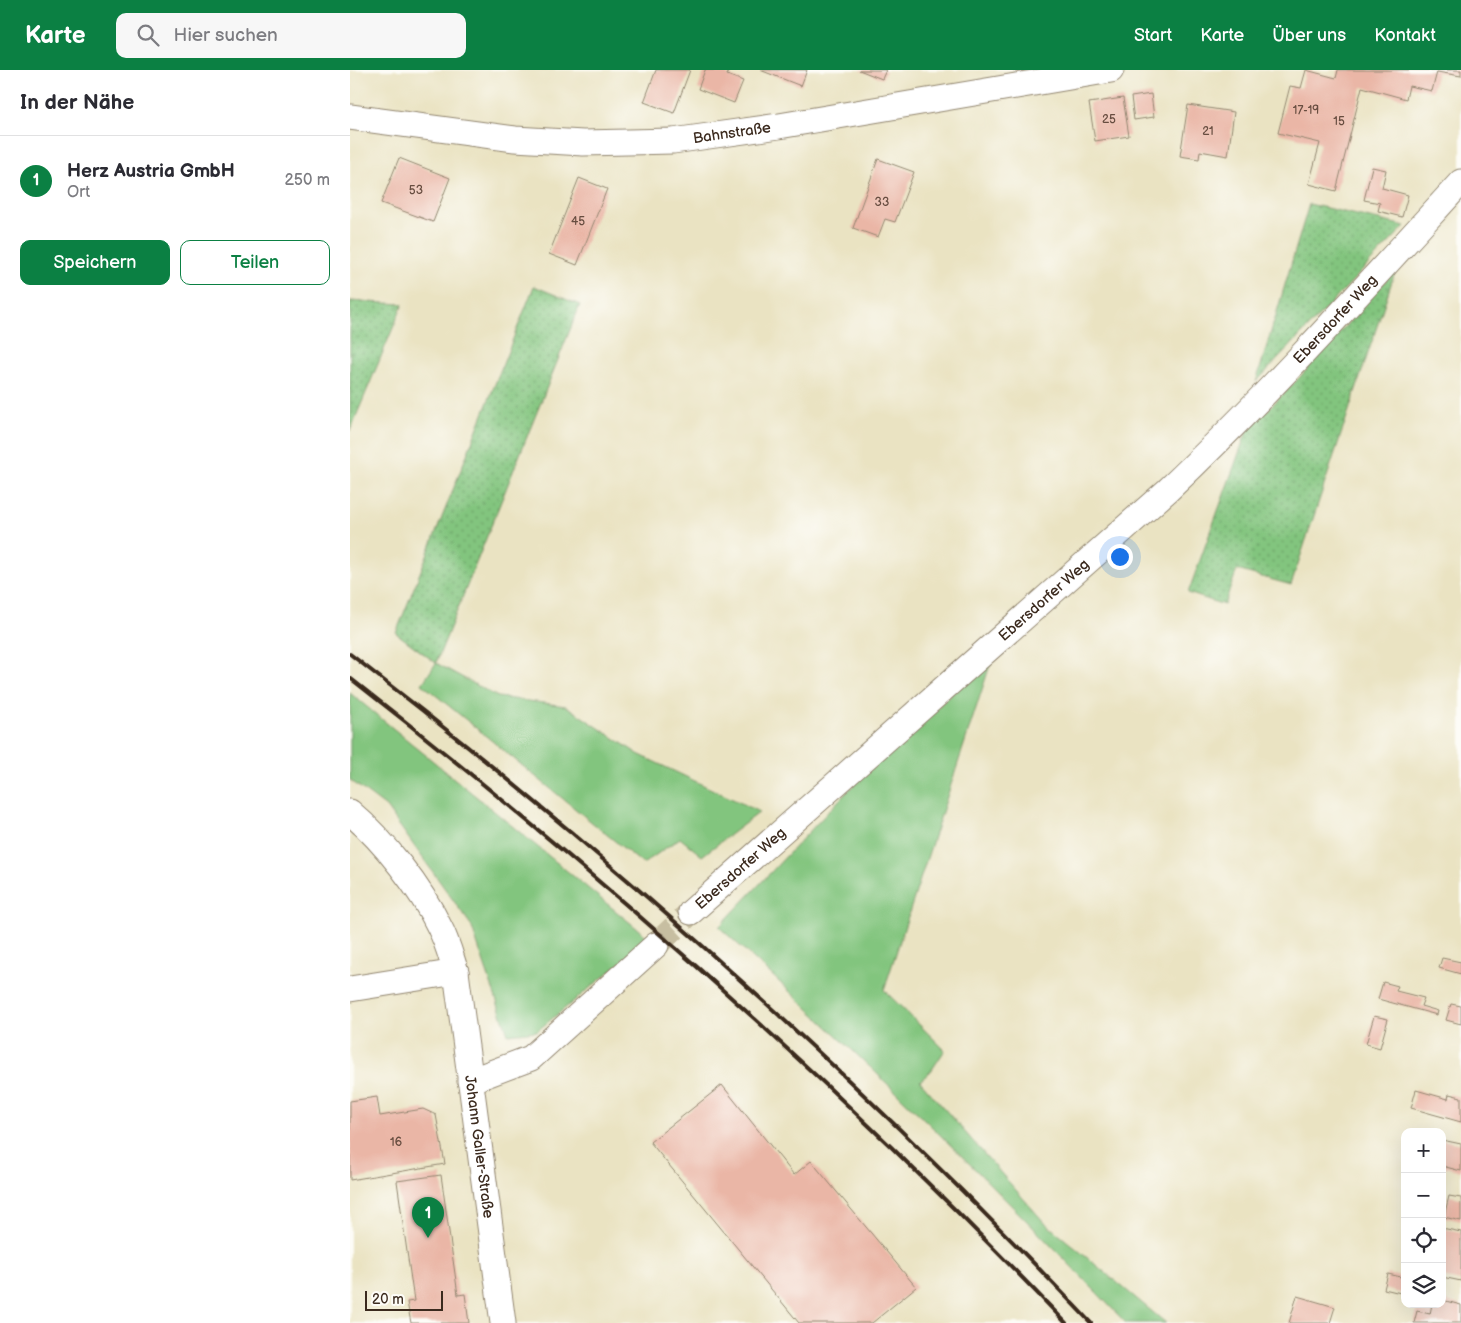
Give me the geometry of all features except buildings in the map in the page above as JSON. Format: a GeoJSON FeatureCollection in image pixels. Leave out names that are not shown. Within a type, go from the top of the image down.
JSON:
{"type":"FeatureCollection","features":[{"type":"Feature","properties":{"kind":"street","name":"Bahnstraße"},"geometry":{"type":"LineString","coordinates":[[350,117],[515,140],[583,143],[673,141],[779,126],[1111,70]]}},
{"type":"Feature","properties":{"kind":"street","name":"Ebersdorfer Weg"},"geometry":{"type":"LineString","coordinates":[[691,912],[1175,484],[1220,441],[1312,345],[1461,182]]}},
{"type":"Feature","properties":{"kind":"street","name":"Johann Galler-Straße"},"geometry":{"type":"LineString","coordinates":[[350,812],[376,838],[422,897],[441,928],[456,972],[503,1323]]}},
{"type":"Feature","properties":{"kind":"street"},"geometry":{"type":"LineString","coordinates":[[470,1081],[531,1058],[656,945]]}},
{"type":"Feature","properties":{"kind":"street"},"geometry":{"type":"LineString","coordinates":[[350,989],[456,972]]}},
{"type":"Feature","properties":{"kind":"green space"},"geometry":{"type":"Polygon","coordinates":[[[1309,204],[1405,226],[1256,382],[1309,204]]]}},
{"type":"Feature","properties":{"kind":"green space"},"geometry":{"type":"Polygon","coordinates":[[[1396,269],[1291,585],[1237,570],[1224,605],[1188,593],[1247,431],[1299,378],[1396,269]]]}},
{"type":"Feature","properties":{"kind":"green space"},"geometry":{"type":"Polygon","coordinates":[[[534,286],[580,305],[436,663],[396,633],[534,286]]]}},
{"type":"Feature","properties":{"kind":"green space"},"geometry":{"type":"Polygon","coordinates":[[[350,301],[403,304],[350,431],[350,301]]]}},
{"type":"Feature","properties":{"kind":"green space"},"geometry":{"type":"Polygon","coordinates":[[[993,656],[884,990],[945,1050],[931,1071],[920,1081],[1044,1222],[1166,1323],[1126,1323],[926,1121],[824,1023],[719,927],[862,776],[993,656]]]}},
{"type":"Feature","properties":{"kind":"green space"},"geometry":{"type":"Polygon","coordinates":[[[436,663],[498,697],[566,706],[638,754],[760,812],[702,856],[680,838],[643,864],[422,684],[436,663]]]}},
{"type":"Feature","properties":{"kind":"green space"},"geometry":{"type":"Polygon","coordinates":[[[350,693],[650,939],[537,1031],[508,1034],[471,925],[386,807],[350,780],[350,693]]]}},
{"type":"Feature","properties":{"kind":"tunnel"},"geometry":{"type":"LineString","coordinates":[[656,945],[691,912]]}},
{"type":"Feature","properties":{"kind":"railway"},"geometry":{"type":"LineString","coordinates":[[350,654],[545,810],[734,974],[916,1145],[1091,1323]]}},
{"type":"Feature","properties":{"kind":"railway"},"geometry":{"type":"LineString","coordinates":[[350,678],[538,830],[720,987],[896,1152],[1066,1323]]}},
{"type":"Feature","properties":{"kind":"place","name":"Herz Austria GmbH"},"geometry":{"type":"Point","coordinates":[428,1238]}}]}
